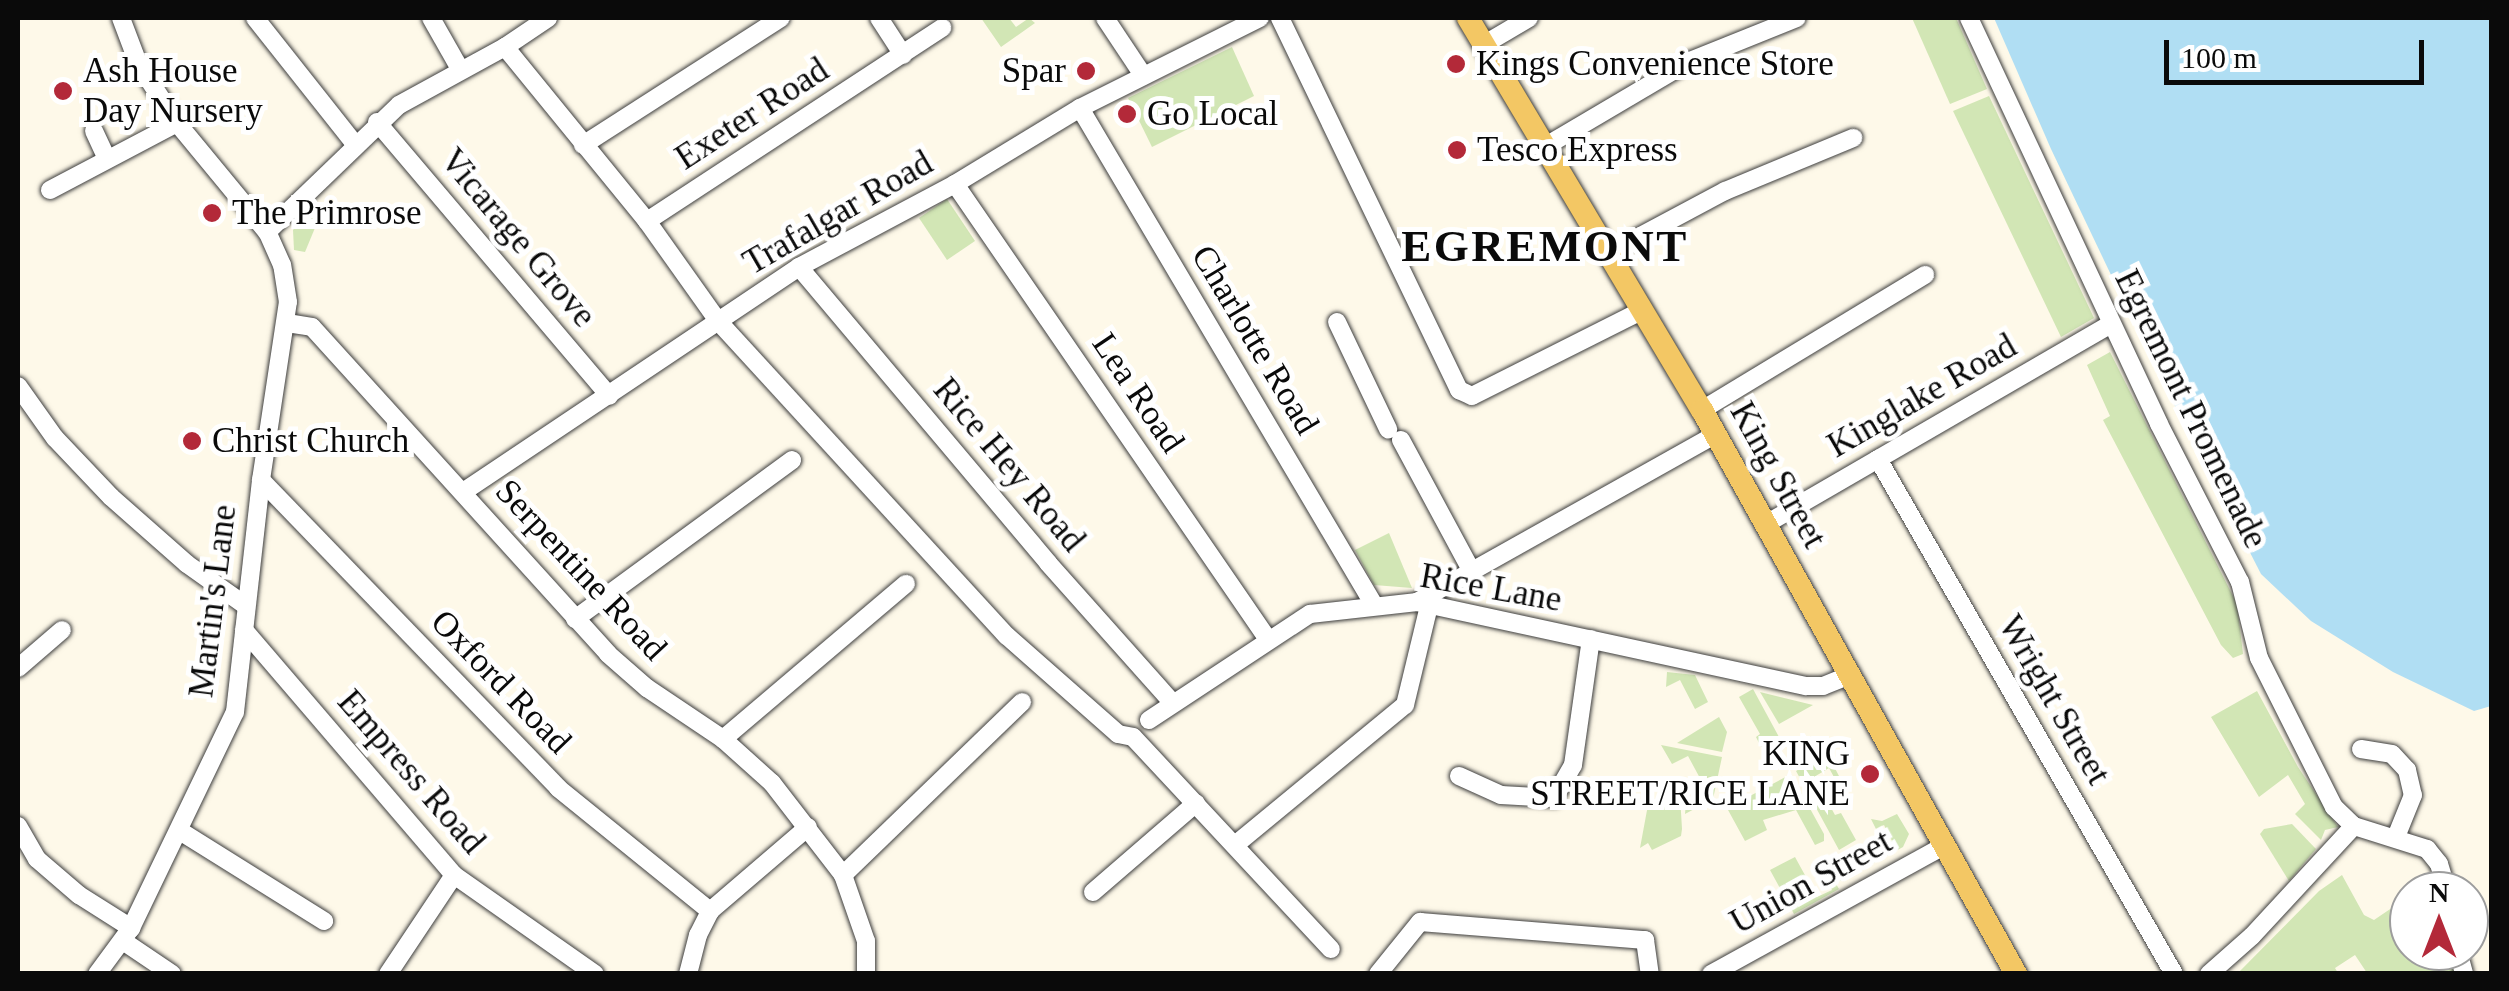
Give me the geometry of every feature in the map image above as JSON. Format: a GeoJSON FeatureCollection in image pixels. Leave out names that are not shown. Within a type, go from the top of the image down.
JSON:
{"type":"FeatureCollection","features":[{"type":"Feature","properties":{"kind":"main road","name":"King Street"},"geometry":{"type":"LineString","coordinates":[[1468,18],[1716,434],[1942,847],[2016,974]]}},
{"type":"Feature","properties":{"kind":"street","name":"Martin's Lane"},"geometry":{"type":"LineString","coordinates":[[97,974],[127,934],[235,712],[261,480],[287,323],[288,287],[267,232],[177,123],[138,63],[121,18]]}},
{"type":"Feature","properties":{"kind":"street"},"geometry":{"type":"LineString","coordinates":[[255,18],[355,144]]}},
{"type":"Feature","properties":{"kind":"street"},"geometry":{"type":"LineString","coordinates":[[431,18],[460,69]]}},
{"type":"Feature","properties":{"kind":"street"},"geometry":{"type":"LineString","coordinates":[[267,232],[377,122],[548,18]]}},
{"type":"Feature","properties":{"kind":"street"},"geometry":{"type":"LineString","coordinates":[[583,144],[781,18]]}},
{"type":"Feature","properties":{"kind":"street"},"geometry":{"type":"LineString","coordinates":[[879,18],[903,55]]}},
{"type":"Feature","properties":{"kind":"street"},"geometry":{"type":"LineString","coordinates":[[1105,18],[1143,75]]}},
{"type":"Feature","properties":{"kind":"street","name":"Trafalgar Road"},"geometry":{"type":"LineString","coordinates":[[463,492],[799,266],[955,184],[1080,108],[1260,18]]}},
{"type":"Feature","properties":{"kind":"street"},"geometry":{"type":"LineString","coordinates":[[1280,18],[1458,390],[1472,396],[1643,310]]}},
{"type":"Feature","properties":{"kind":"street"},"geometry":{"type":"LineString","coordinates":[[1485,44],[1528,18]]}},
{"type":"Feature","properties":{"kind":"street"},"geometry":{"type":"LineString","coordinates":[[1546,146],[1690,61],[1797,18]]}},
{"type":"Feature","properties":{"kind":"street","name":"Egremont Promenade"},"geometry":{"type":"LineString","coordinates":[[1969,18],[2111,324],[2240,582],[2259,658],[2334,806],[2354,826]]}},
{"type":"Feature","properties":{"kind":"street","name":"Exeter Road"},"geometry":{"type":"LineString","coordinates":[[648,222],[942,28]]}},
{"type":"Feature","properties":{"kind":"street"},"geometry":{"type":"LineString","coordinates":[[506,46],[648,222],[718,321],[1007,636],[1118,734],[1133,737],[1331,949]]}},
{"type":"Feature","properties":{"kind":"street","name":"Charlotte Road"},"geometry":{"type":"LineString","coordinates":[[1080,108],[1374,606]]}},
{"type":"Feature","properties":{"kind":"street","name":"Vicarage Grove"},"geometry":{"type":"LineString","coordinates":[[377,122],[609,396]]}},
{"type":"Feature","properties":{"kind":"street"},"geometry":{"type":"LineString","coordinates":[[50,190],[177,123]]}},
{"type":"Feature","properties":{"kind":"street"},"geometry":{"type":"LineString","coordinates":[[94,131],[107,159]]}},
{"type":"Feature","properties":{"kind":"street"},"geometry":{"type":"LineString","coordinates":[[1607,254],[1725,191],[1854,138]]}},
{"type":"Feature","properties":{"kind":"street","name":"Lea Road"},"geometry":{"type":"LineString","coordinates":[[955,184],[1267,638]]}},
{"type":"Feature","properties":{"kind":"street","name":"Rice Hey Road"},"geometry":{"type":"LineString","coordinates":[[799,266],[1048,564],[1172,702]]}},
{"type":"Feature","properties":{"kind":"street"},"geometry":{"type":"LineString","coordinates":[[1702,410],[1926,275]]}},
{"type":"Feature","properties":{"kind":"street"},"geometry":{"type":"LineString","coordinates":[[1338,322],[1472,572]]}},
{"type":"Feature","properties":{"kind":"street","name":"Serpentine Road"},"geometry":{"type":"LineString","coordinates":[[287,323],[312,328],[575,619],[647,688],[723,739],[772,784],[843,875],[866,941],[866,974]]}},
{"type":"Feature","properties":{"kind":"street","name":"Kinglake Road"},"geometry":{"type":"LineString","coordinates":[[1766,524],[2111,324]]}},
{"type":"Feature","properties":{"kind":"street"},"geometry":{"type":"LineString","coordinates":[[18,386],[55,438],[111,497],[187,564],[246,606]]}},
{"type":"Feature","properties":{"kind":"street"},"geometry":{"type":"LineString","coordinates":[[1235,846],[1386,726],[1405,704],[1423,604],[1472,572],[1716,434]]}},
{"type":"Feature","properties":{"kind":"street","name":"Wright Street"},"geometry":{"type":"LineString","coordinates":[[1878,459],[2174,974]]}},
{"type":"Feature","properties":{"kind":"street"},"geometry":{"type":"LineString","coordinates":[[575,619],[792,460]]}},
{"type":"Feature","properties":{"kind":"street","name":"Oxford Road"},"geometry":{"type":"LineString","coordinates":[[261,480],[558,788],[710,912]]}},
{"type":"Feature","properties":{"kind":"street"},"geometry":{"type":"LineString","coordinates":[[723,739],[906,584]]}},
{"type":"Feature","properties":{"kind":"street","name":"Rice Lane"},"geometry":{"type":"LineString","coordinates":[[1149,720],[1267,638],[1310,614],[1374,606],[1423,604],[1806,686],[1823,686],[1848,676]]}},
{"type":"Feature","properties":{"kind":"street"},"geometry":{"type":"LineString","coordinates":[[18,668],[62,630]]}},
{"type":"Feature","properties":{"kind":"street","name":"Empress Road"},"geometry":{"type":"LineString","coordinates":[[244,630],[454,875],[595,974]]}},
{"type":"Feature","properties":{"kind":"street"},"geometry":{"type":"LineString","coordinates":[[1459,776],[1500,795],[1554,798],[1572,765],[1591,639]]}},
{"type":"Feature","properties":{"kind":"street"},"geometry":{"type":"LineString","coordinates":[[843,875],[1022,702]]}},
{"type":"Feature","properties":{"kind":"street"},"geometry":{"type":"LineString","coordinates":[[2361,748],[2392,754],[2407,770],[2412,795],[2396,837]]}},
{"type":"Feature","properties":{"kind":"street"},"geometry":{"type":"LineString","coordinates":[[1093,892],[1196,802]]}},
{"type":"Feature","properties":{"kind":"street"},"geometry":{"type":"LineString","coordinates":[[18,826],[37,859],[172,974]]}},
{"type":"Feature","properties":{"kind":"street"},"geometry":{"type":"LineString","coordinates":[[2209,974],[2252,936],[2354,826],[2418,844],[2441,871]]}},
{"type":"Feature","properties":{"kind":"street"},"geometry":{"type":"LineString","coordinates":[[688,974],[698,935],[710,912],[808,827]]}},
{"type":"Feature","properties":{"kind":"street"},"geometry":{"type":"LineString","coordinates":[[180,831],[324,921]]}},
{"type":"Feature","properties":{"kind":"street","name":"Union Street"},"geometry":{"type":"LineString","coordinates":[[1711,974],[1942,847]]}},
{"type":"Feature","properties":{"kind":"street"},"geometry":{"type":"LineString","coordinates":[[388,974],[454,875]]}},
{"type":"Feature","properties":{"kind":"street"},"geometry":{"type":"LineString","coordinates":[[1378,974],[1420,922],[1639,939],[1648,946],[1650,974]]}},
{"type":"Feature","properties":{"kind":"green space"},"geometry":{"type":"Polygon","coordinates":[[[981,18],[1009,18],[1016,27],[1029,18],[1035,23],[1001,47],[981,18]]]}},
{"type":"Feature","properties":{"kind":"green space"},"geometry":{"type":"Polygon","coordinates":[[[1912,18],[1956,18],[1987,89],[1950,104],[1912,18]]]}},
{"type":"Feature","properties":{"kind":"green space"},"geometry":{"type":"Polygon","coordinates":[[[1232,47],[1254,96],[1152,147],[1128,98],[1232,47]]]}},
{"type":"Feature","properties":{"kind":"green space"},"geometry":{"type":"Polygon","coordinates":[[[1989,96],[2094,318],[2061,337],[1953,111],[1989,96]]]}},
{"type":"Feature","properties":{"kind":"green space"},"geometry":{"type":"Polygon","coordinates":[[[947,199],[975,241],[947,260],[919,218],[947,199]]]}},
{"type":"Feature","properties":{"kind":"green space"},"geometry":{"type":"Polygon","coordinates":[[[314,205],[322,211],[305,252],[294,250],[293,230],[314,205]]]}},
{"type":"Feature","properties":{"kind":"green space"},"geometry":{"type":"Polygon","coordinates":[[[2110,352],[2237,604],[2243,654],[2233,658],[2221,645],[2103,420],[2110,416],[2087,365],[2110,352]]]}},
{"type":"Feature","properties":{"kind":"green space"},"geometry":{"type":"Polygon","coordinates":[[[1389,533],[1412,588],[1374,585],[1355,550],[1389,533]]]}},
{"type":"Feature","properties":{"kind":"green space"},"geometry":{"type":"Polygon","coordinates":[[[1667,672],[1695,675],[1708,702],[1695,709],[1680,680],[1666,687],[1667,672]]]}},
{"type":"Feature","properties":{"kind":"green space"},"geometry":{"type":"Polygon","coordinates":[[[1753,689],[1779,737],[1761,747],[1756,737],[1760,734],[1739,697],[1753,689]]]}},
{"type":"Feature","properties":{"kind":"green space"},"geometry":{"type":"Polygon","coordinates":[[[2257,691],[2298,767],[2338,827],[2325,830],[2321,840],[2295,814],[2305,804],[2288,775],[2259,797],[2211,717],[2257,691]]]}},
{"type":"Feature","properties":{"kind":"green space"},"geometry":{"type":"Polygon","coordinates":[[[1760,692],[1813,705],[1779,724],[1760,692]]]}},
{"type":"Feature","properties":{"kind":"green space"},"geometry":{"type":"Polygon","coordinates":[[[1719,717],[1727,732],[1722,752],[1677,743],[1719,717]]]}},
{"type":"Feature","properties":{"kind":"green space"},"geometry":{"type":"Polygon","coordinates":[[[1661,745],[1722,757],[1713,799],[1685,814],[1687,791],[1693,802],[1708,793],[1688,756],[1672,764],[1661,745]]]}},
{"type":"Feature","properties":{"kind":"green space"},"geometry":{"type":"Polygon","coordinates":[[[1827,753],[1839,776],[1835,779],[1829,768],[1814,777],[1835,815],[1841,813],[1856,840],[1839,850],[1796,771],[1827,753]]]}},
{"type":"Feature","properties":{"kind":"green space"},"geometry":{"type":"Polygon","coordinates":[[[1791,774],[1824,834],[1824,841],[1815,845],[1796,810],[1763,820],[1767,830],[1745,841],[1722,799],[1748,797],[1791,774]]]}},
{"type":"Feature","properties":{"kind":"green space"},"geometry":{"type":"Polygon","coordinates":[[[1650,794],[1657,807],[1680,795],[1682,829],[1681,836],[1652,850],[1648,843],[1640,848],[1650,794]]]}},
{"type":"Feature","properties":{"kind":"green space"},"geometry":{"type":"Polygon","coordinates":[[[1897,814],[1909,834],[1903,847],[1840,881],[1835,872],[1892,841],[1884,825],[1876,829],[1871,819],[1882,821],[1897,814]]]}},
{"type":"Feature","properties":{"kind":"green space"},"geometry":{"type":"Polygon","coordinates":[[[2292,824],[2316,849],[2289,881],[2260,834],[2264,829],[2292,824]]]}},
{"type":"Feature","properties":{"kind":"green space"},"geometry":{"type":"Polygon","coordinates":[[[1795,857],[1817,897],[1832,890],[1826,878],[1831,875],[1839,889],[1794,914],[1770,870],[1795,857]]]}},
{"type":"Feature","properties":{"kind":"green space"},"geometry":{"type":"Polygon","coordinates":[[[2342,875],[2364,915],[2374,920],[2389,910],[2389,971],[2466,973],[2367,973],[2355,955],[2335,968],[2338,973],[2237,974],[2319,891],[2342,875]]]}},
{"type":"Feature","properties":{"kind":"water"},"geometry":{"type":"Polygon","coordinates":[[[1994,18],[2491,18],[2491,706],[2474,711],[2393,672],[2311,621],[2261,574],[2153,363],[2051,149],[1994,18]]]}},
{"type":"Feature","properties":{"kind":"place","name":"Kings Convenience Store"},"geometry":{"type":"Point","coordinates":[1456,64]}},
{"type":"Feature","properties":{"kind":"place","name":"Spar"},"geometry":{"type":"Point","coordinates":[1086,71]}},
{"type":"Feature","properties":{"kind":"place","name":"Ash House Day Nursery"},"geometry":{"type":"Point","coordinates":[63,91]}},
{"type":"Feature","properties":{"kind":"place","name":"Go Local"},"geometry":{"type":"Point","coordinates":[1127,114]}},
{"type":"Feature","properties":{"kind":"place","name":"Tesco Express"},"geometry":{"type":"Point","coordinates":[1457,150]}},
{"type":"Feature","properties":{"kind":"place","name":"The Primrose"},"geometry":{"type":"Point","coordinates":[212,213]}},
{"type":"Feature","properties":{"kind":"place","name":"Christ Church"},"geometry":{"type":"Point","coordinates":[192,441]}},
{"type":"Feature","properties":{"kind":"place","name":"KING STREET/RICE LANE"},"geometry":{"type":"Point","coordinates":[1870,774]}},
{"type":"Feature","properties":{"kind":"district","name":"EGREMONT"},"geometry":{"type":"Point","coordinates":[1545,247]}}]}
